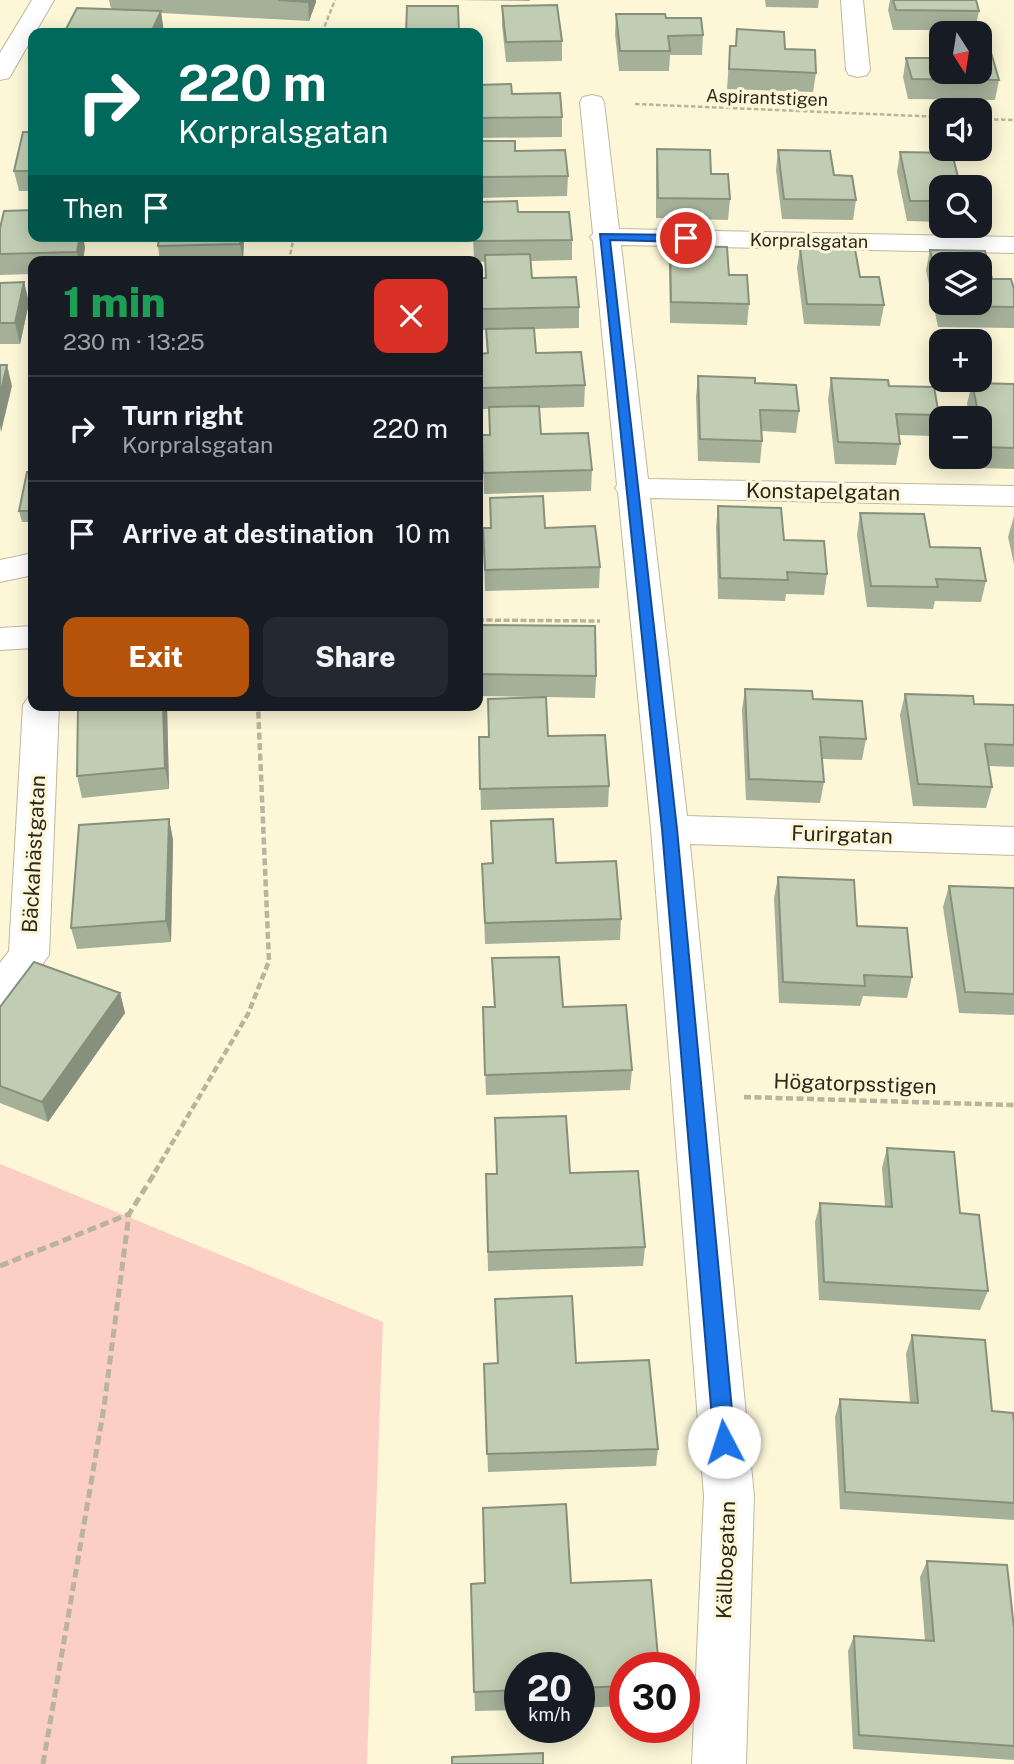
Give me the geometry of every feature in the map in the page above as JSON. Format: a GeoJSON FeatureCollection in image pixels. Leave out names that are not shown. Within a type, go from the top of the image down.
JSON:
{"type":"FeatureCollection","features":[{"type":"Feature","properties":{"kind":"street"},"geometry":{"type":"LineString","coordinates":[[0,73],[43,0]]}},
{"type":"Feature","properties":{"kind":"street"},"geometry":{"type":"LineString","coordinates":[[852,0],[858,70]]}},
{"type":"Feature","properties":{"kind":"street","name":"Källbogatan"},"geometry":{"type":"LineString","coordinates":[[592,102],[604,237],[670,829],[729,1496],[719,1764]]}},
{"type":"Feature","properties":{"kind":"street","name":"Korpralsgatan"},"geometry":{"type":"LineString","coordinates":[[604,237],[1014,245]]}},
{"type":"Feature","properties":{"kind":"street","name":"Konstapelgatan"},"geometry":{"type":"LineString","coordinates":[[631,488],[1014,496]]}},
{"type":"Feature","properties":{"kind":"street"},"geometry":{"type":"LineString","coordinates":[[0,571],[28,565]]}},
{"type":"Feature","properties":{"kind":"street"},"geometry":{"type":"LineString","coordinates":[[0,639],[28,637]]}},
{"type":"Feature","properties":{"kind":"street","name":"Bäckahästgatan"},"geometry":{"type":"LineString","coordinates":[[0,993],[29,955],[41,711]]}},
{"type":"Feature","properties":{"kind":"street","name":"Furirgatan"},"geometry":{"type":"LineString","coordinates":[[670,829],[1014,841]]}},
{"type":"Feature","properties":{"kind":"path"},"geometry":{"type":"LineString","coordinates":[[324,28],[335,0]]}},
{"type":"Feature","properties":{"kind":"path","name":"Aspirantstigen"},"geometry":{"type":"LineString","coordinates":[[592,102],[929,116]]}},
{"type":"Feature","properties":{"kind":"path"},"geometry":{"type":"LineString","coordinates":[[992,119],[1014,120]]}},
{"type":"Feature","properties":{"kind":"path"},"geometry":{"type":"LineString","coordinates":[[483,620],[647,622]]}},
{"type":"Feature","properties":{"kind":"path"},"geometry":{"type":"LineString","coordinates":[[43,1764],[104,1407],[129,1214],[188,1120],[248,1014],[269,961],[258,711]]}},
{"type":"Feature","properties":{"kind":"path","name":"Högatorpsstigen"},"geometry":{"type":"LineString","coordinates":[[695,1096],[1014,1105]]}},
{"type":"Feature","properties":{"kind":"path"},"geometry":{"type":"LineString","coordinates":[[0,1266],[129,1214]]}},
{"type":"Feature","properties":{"kind":"shaded area"},"geometry":{"type":"Polygon","coordinates":[[[0,1164],[383,1322],[367,1764],[0,1764],[0,1164]]]}},
{"type":"Feature","properties":{"kind":"building"},"geometry":{"type":"Polygon","coordinates":[[[893,0],[976,0],[979,11],[896,10],[893,0]]]}},
{"type":"Feature","properties":{"kind":"building"},"geometry":{"type":"Polygon","coordinates":[[[557,5],[562,41],[506,42],[502,6],[557,5]]]}},
{"type":"Feature","properties":{"kind":"building"},"geometry":{"type":"Polygon","coordinates":[[[407,6],[458,6],[459,28],[406,28],[407,6]]]}},
{"type":"Feature","properties":{"kind":"building"},"geometry":{"type":"Polygon","coordinates":[[[77,8],[161,11],[153,28],[67,28],[77,8]]]}},
{"type":"Feature","properties":{"kind":"building"},"geometry":{"type":"Polygon","coordinates":[[[616,14],[665,14],[666,18],[701,18],[703,35],[668,36],[670,51],[620,51],[616,14]]]}},
{"type":"Feature","properties":{"kind":"building"},"geometry":{"type":"Polygon","coordinates":[[[737,29],[784,32],[785,49],[815,50],[816,73],[729,69],[730,46],[736,46],[737,29]]]}},
{"type":"Feature","properties":{"kind":"building"},"geometry":{"type":"Polygon","coordinates":[[[992,56],[999,80],[992,80],[992,56]]]}},
{"type":"Feature","properties":{"kind":"building"},"geometry":{"type":"Polygon","coordinates":[[[906,58],[929,58],[929,79],[912,79],[906,58]]]}},
{"type":"Feature","properties":{"kind":"building"},"geometry":{"type":"Polygon","coordinates":[[[511,84],[512,94],[560,93],[562,117],[483,118],[483,85],[511,84]]]}},
{"type":"Feature","properties":{"kind":"building"},"geometry":{"type":"Polygon","coordinates":[[[23,132],[28,132],[28,171],[14,171],[23,132]]]}},
{"type":"Feature","properties":{"kind":"building"},"geometry":{"type":"Polygon","coordinates":[[[483,141],[515,141],[515,151],[565,150],[568,176],[483,177],[483,141]]]}},
{"type":"Feature","properties":{"kind":"building"},"geometry":{"type":"Polygon","coordinates":[[[657,149],[710,150],[711,174],[728,174],[730,199],[658,198],[657,149]]]}},
{"type":"Feature","properties":{"kind":"building"},"geometry":{"type":"Polygon","coordinates":[[[778,150],[830,151],[834,175],[852,176],[856,200],[784,199],[778,150]]]}},
{"type":"Feature","properties":{"kind":"building"},"geometry":{"type":"Polygon","coordinates":[[[900,152],[929,153],[929,161],[954,161],[958,175],[929,175],[929,201],[910,201],[900,152]]]}},
{"type":"Feature","properties":{"kind":"building"},"geometry":{"type":"Polygon","coordinates":[[[517,201],[518,212],[569,212],[572,240],[483,241],[483,202],[517,201]]]}},
{"type":"Feature","properties":{"kind":"building"},"geometry":{"type":"Polygon","coordinates":[[[28,210],[28,242],[79,242],[77,252],[0,254],[0,228],[4,211],[28,210]]]}},
{"type":"Feature","properties":{"kind":"building"},"geometry":{"type":"Polygon","coordinates":[[[158,242],[240,242],[240,244],[158,246],[158,242]]]}},
{"type":"Feature","properties":{"kind":"building"},"geometry":{"type":"Polygon","coordinates":[[[670,246],[727,247],[729,275],[747,275],[749,304],[671,302],[670,246]]]}},
{"type":"Feature","properties":{"kind":"building"},"geometry":{"type":"Polygon","coordinates":[[[800,248],[855,249],[860,277],[879,277],[884,305],[807,304],[800,248]]]}},
{"type":"Feature","properties":{"kind":"building"},"geometry":{"type":"Polygon","coordinates":[[[930,250],[985,251],[930,252],[930,250]]]}},
{"type":"Feature","properties":{"kind":"building"},"geometry":{"type":"Polygon","coordinates":[[[530,254],[532,278],[576,277],[579,307],[483,309],[485,255],[530,254]]]}},
{"type":"Feature","properties":{"kind":"building"},"geometry":{"type":"Polygon","coordinates":[[[992,279],[1011,279],[1014,307],[992,307],[992,279]]]}},
{"type":"Feature","properties":{"kind":"building"},"geometry":{"type":"Polygon","coordinates":[[[24,282],[15,323],[0,323],[0,283],[24,282]]]}},
{"type":"Feature","properties":{"kind":"building"},"geometry":{"type":"Polygon","coordinates":[[[534,328],[536,353],[581,352],[585,385],[483,388],[483,354],[488,353],[486,329],[534,328]]]}},
{"type":"Feature","properties":{"kind":"building"},"geometry":{"type":"Polygon","coordinates":[[[0,365],[7,365],[0,395],[0,365]]]}},
{"type":"Feature","properties":{"kind":"building"},"geometry":{"type":"Polygon","coordinates":[[[698,376],[755,378],[755,383],[796,385],[799,411],[760,410],[762,441],[700,439],[698,376]]]}},
{"type":"Feature","properties":{"kind":"building"},"geometry":{"type":"Polygon","coordinates":[[[831,378],[888,380],[889,386],[929,387],[929,392],[935,392],[937,406],[929,406],[929,415],[896,414],[900,444],[838,442],[831,378]]]}},
{"type":"Feature","properties":{"kind":"building"},"geometry":{"type":"Polygon","coordinates":[[[992,383],[1014,384],[1014,448],[992,447],[992,406],[977,406],[974,392],[992,392],[992,383]]]}},
{"type":"Feature","properties":{"kind":"building"},"geometry":{"type":"Polygon","coordinates":[[[539,406],[541,434],[588,433],[592,470],[483,473],[483,435],[490,435],[489,407],[539,406]]]}},
{"type":"Feature","properties":{"kind":"building"},"geometry":{"type":"Polygon","coordinates":[[[27,472],[28,472],[28,511],[19,511],[27,472]]]}},
{"type":"Feature","properties":{"kind":"building"},"geometry":{"type":"Polygon","coordinates":[[[543,496],[545,528],[595,526],[600,567],[485,570],[483,528],[491,528],[490,498],[543,496]]]}},
{"type":"Feature","properties":{"kind":"building"},"geometry":{"type":"Polygon","coordinates":[[[718,506],[781,508],[784,540],[824,541],[827,574],[787,572],[788,580],[720,578],[718,506]]]}},
{"type":"Feature","properties":{"kind":"building"},"geometry":{"type":"Polygon","coordinates":[[[860,513],[924,514],[930,547],[980,548],[986,581],[936,579],[938,587],[871,586],[860,513]]]}},
{"type":"Feature","properties":{"kind":"building"},"geometry":{"type":"Polygon","coordinates":[[[483,625],[595,626],[596,676],[483,674],[483,625]]]}},
{"type":"Feature","properties":{"kind":"building"},"geometry":{"type":"Polygon","coordinates":[[[745,689],[812,691],[813,699],[862,701],[866,739],[820,737],[824,782],[749,779],[745,689]]]}},
{"type":"Feature","properties":{"kind":"building"},"geometry":{"type":"Polygon","coordinates":[[[905,694],[973,696],[974,704],[1014,705],[1014,745],[985,744],[992,787],[918,784],[905,694]]]}},
{"type":"Feature","properties":{"kind":"building"},"geometry":{"type":"Polygon","coordinates":[[[546,697],[548,736],[605,735],[609,786],[480,789],[479,737],[489,737],[488,699],[546,697]]]}},
{"type":"Feature","properties":{"kind":"building"},"geometry":{"type":"Polygon","coordinates":[[[78,711],[163,711],[165,768],[77,776],[78,711]]]}},
{"type":"Feature","properties":{"kind":"building"},"geometry":{"type":"Polygon","coordinates":[[[169,819],[166,921],[71,928],[79,825],[169,819]]]}},
{"type":"Feature","properties":{"kind":"building"},"geometry":{"type":"Polygon","coordinates":[[[553,819],[556,863],[616,861],[621,919],[485,923],[482,864],[493,863],[491,821],[553,819]]]}},
{"type":"Feature","properties":{"kind":"building"},"geometry":{"type":"Polygon","coordinates":[[[778,877],[854,880],[857,926],[907,928],[912,977],[864,975],[865,986],[783,982],[778,877]]]}},
{"type":"Feature","properties":{"kind":"building"},"geometry":{"type":"Polygon","coordinates":[[[949,886],[1014,888],[1014,994],[965,992],[949,886]]]}},
{"type":"Feature","properties":{"kind":"building"},"geometry":{"type":"Polygon","coordinates":[[[559,957],[563,1007],[626,1005],[632,1070],[485,1075],[483,1007],[495,1007],[492,958],[559,957]]]}},
{"type":"Feature","properties":{"kind":"building"},"geometry":{"type":"Polygon","coordinates":[[[34,962],[120,993],[42,1102],[0,1086],[0,1007],[34,962]]]}},
{"type":"Feature","properties":{"kind":"building"},"geometry":{"type":"Polygon","coordinates":[[[566,1116],[570,1173],[638,1171],[645,1247],[488,1252],[486,1174],[497,1174],[495,1118],[566,1116]]]}},
{"type":"Feature","properties":{"kind":"building"},"geometry":{"type":"Polygon","coordinates":[[[887,1148],[954,1152],[960,1213],[979,1215],[988,1291],[824,1282],[820,1203],[892,1207],[887,1148]]]}},
{"type":"Feature","properties":{"kind":"building"},"geometry":{"type":"Polygon","coordinates":[[[572,1296],[576,1363],[649,1360],[658,1449],[487,1454],[484,1364],[498,1363],[495,1299],[572,1296]]]}},
{"type":"Feature","properties":{"kind":"building"},"geometry":{"type":"Polygon","coordinates":[[[912,1335],[985,1340],[992,1411],[1013,1413],[1014,1503],[845,1492],[840,1399],[918,1403],[912,1335]]]}},
{"type":"Feature","properties":{"kind":"building"},"geometry":{"type":"Polygon","coordinates":[[[566,1504],[571,1583],[651,1580],[658,1652],[609,1652],[609,1687],[595,1687],[595,1652],[504,1652],[504,1691],[474,1692],[471,1584],[485,1583],[483,1508],[566,1504]]]}},
{"type":"Feature","properties":{"kind":"building"},"geometry":{"type":"Polygon","coordinates":[[[927,1561],[1007,1565],[1014,1628],[1014,1746],[859,1735],[854,1636],[934,1641],[927,1561]]]}},
{"type":"Feature","properties":{"kind":"building"},"geometry":{"type":"Polygon","coordinates":[[[543,1753],[543,1764],[452,1764],[452,1757],[543,1753]]]}},
{"type":"Feature","properties":{"kind":"route"},"geometry":{"type":"LineString","coordinates":[[686,238],[604,237],[670,829],[724,1442]]}}]}
